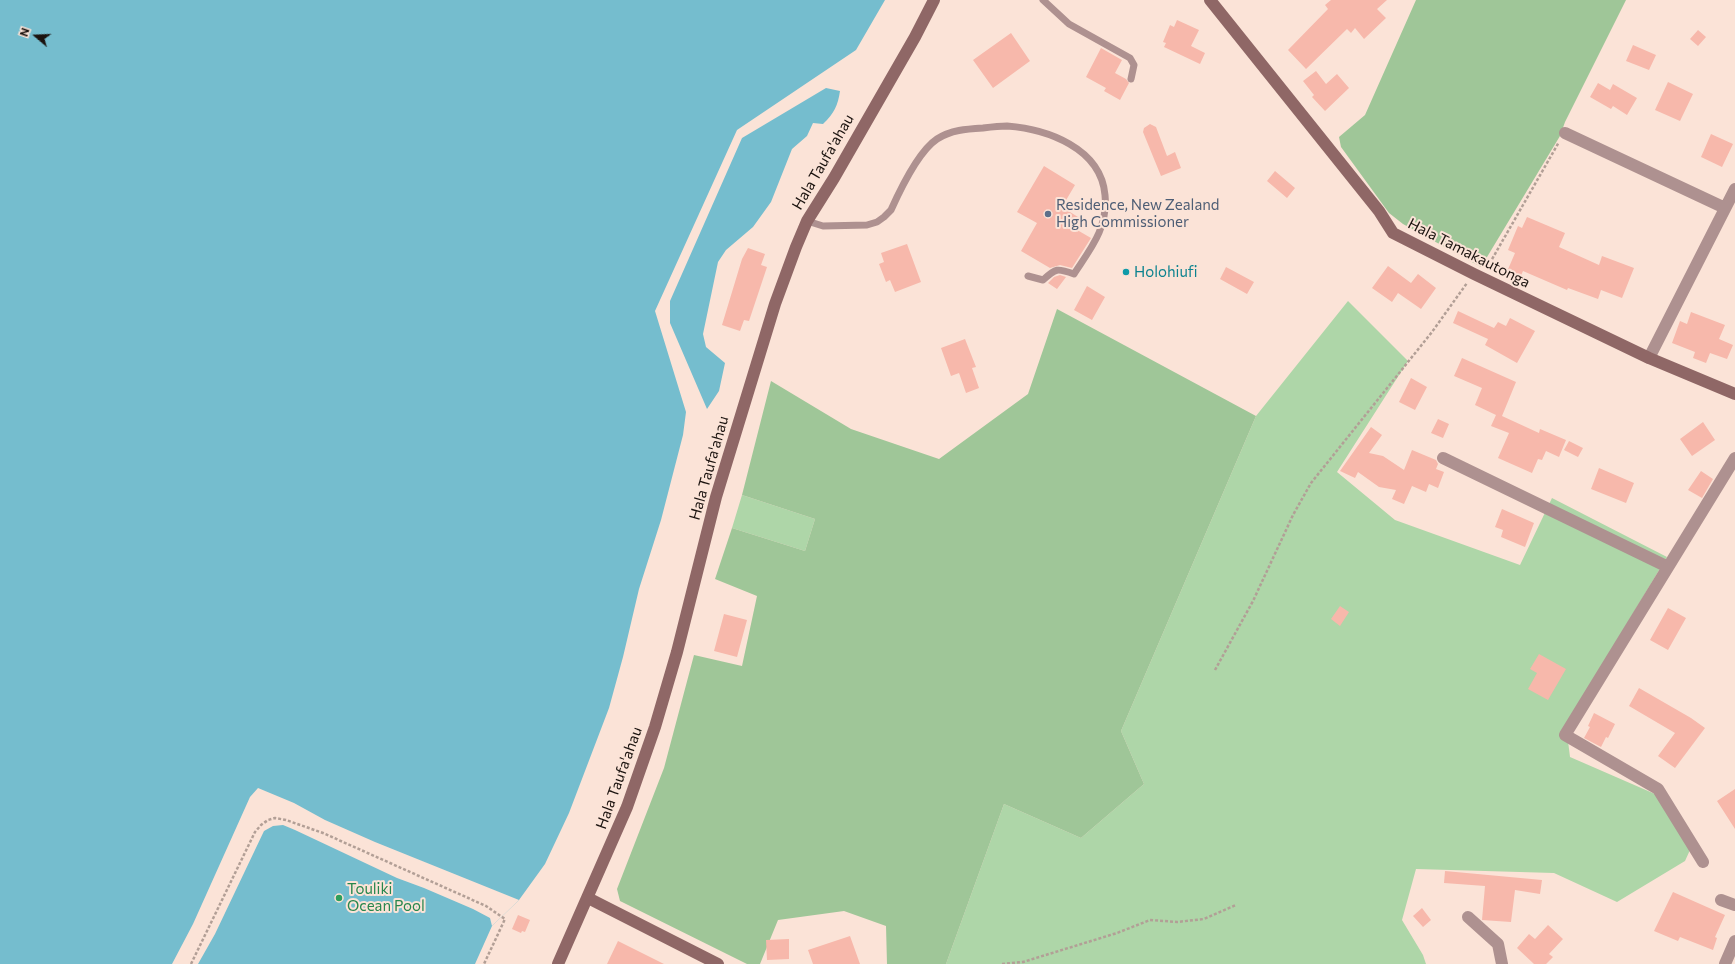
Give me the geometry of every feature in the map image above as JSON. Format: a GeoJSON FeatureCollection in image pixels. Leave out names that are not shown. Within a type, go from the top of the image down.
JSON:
{"type":"FeatureCollection","features":[{"type":"Feature","properties":{"kind":"street","name":"Hala Taufa'ahau"},"geometry":{"type":"LineString","coordinates":[[558,964],[627,807],[655,727],[677,652],[716,497],[775,304],[807,221],[834,178],[915,38],[934,0]]}},
{"type":"Feature","properties":{"kind":"street","name":"Hala Tamakautonga"},"geometry":{"type":"LineString","coordinates":[[1210,0],[1379,211],[1393,233],[1474,274],[1649,358],[1735,394]]}},
{"type":"Feature","properties":{"kind":"street"},"geometry":{"type":"LineString","coordinates":[[1565,133],[1724,208]]}},
{"type":"Feature","properties":{"kind":"street"},"geometry":{"type":"LineString","coordinates":[[1649,358],[1735,189]]}},
{"type":"Feature","properties":{"kind":"street"},"geometry":{"type":"LineString","coordinates":[[1443,458],[1668,567]]}},
{"type":"Feature","properties":{"kind":"street"},"geometry":{"type":"LineString","coordinates":[[1703,862],[1658,789],[1565,735],[1735,458]]}},
{"type":"Feature","properties":{"kind":"street"},"geometry":{"type":"LineString","coordinates":[[588,898],[718,964]]}},
{"type":"Feature","properties":{"kind":"street"},"geometry":{"type":"LineString","coordinates":[[1721,900],[1735,905]]}},
{"type":"Feature","properties":{"kind":"street"},"geometry":{"type":"LineString","coordinates":[[1468,917],[1498,944],[1502,964]]}},
{"type":"Feature","properties":{"kind":"street"},"geometry":{"type":"LineString","coordinates":[[1724,964],[1735,941]]}},
{"type":"Feature","properties":{"kind":"lane"},"geometry":{"type":"LineString","coordinates":[[1043,0],[1069,24],[1130,58],[1134,65],[1131,79]]}},
{"type":"Feature","properties":{"kind":"lane"},"geometry":{"type":"LineString","coordinates":[[807,221],[823,226],[867,225],[876,222],[891,210],[920,156],[936,140],[953,131],[1006,126],[1034,130],[1059,138],[1080,151],[1094,165],[1102,179],[1105,195],[1104,216],[1098,237],[1074,274],[1060,269],[1054,270],[1043,280],[1028,276]]}},
{"type":"Feature","properties":{"kind":"path"},"geometry":{"type":"LineString","coordinates":[[1215,670],[1253,601],[1293,515],[1311,483],[1432,332],[1474,274],[1491,261],[1565,133]]}},
{"type":"Feature","properties":{"kind":"path"},"geometry":{"type":"LineString","coordinates":[[191,964],[254,832],[261,825],[275,818],[286,820],[323,833],[486,906],[504,919],[484,964]]}},
{"type":"Feature","properties":{"kind":"path"},"geometry":{"type":"LineString","coordinates":[[1002,964],[1023,962],[1117,933],[1150,920],[1177,922],[1204,920],[1236,905]]}},
{"type":"Feature","properties":{"kind":"green space"},"geometry":{"type":"Polygon","coordinates":[[[1416,0],[1626,0],[1565,122],[1560,136],[1481,267],[1403,224],[1389,213],[1341,147],[1339,137],[1365,115],[1416,0]]]}},
{"type":"Feature","properties":{"kind":"green space"},"geometry":{"type":"Polygon","coordinates":[[[1348,301],[1408,361],[1337,472],[1395,520],[1520,565],[1552,498],[1667,557],[1566,725],[1570,757],[1655,794],[1690,850],[1685,861],[1617,902],[1554,873],[1416,869],[1402,920],[1423,955],[1426,964],[946,964],[1004,804],[1081,838],[1144,784],[1121,731],[1256,416],[1348,301]]]}},
{"type":"Feature","properties":{"kind":"green space"},"geometry":{"type":"Polygon","coordinates":[[[1057,309],[1256,416],[1121,731],[1144,784],[1081,838],[1004,804],[946,964],[887,964],[886,926],[844,911],[778,920],[760,964],[747,964],[620,901],[617,889],[664,768],[694,655],[742,666],[757,596],[715,579],[732,528],[805,551],[815,519],[742,495],[771,381],[851,429],[939,459],[1028,394],[1057,309]]]}},
{"type":"Feature","properties":{"kind":"green space"},"geometry":{"type":"Polygon","coordinates":[[[742,495],[815,519],[805,551],[732,528],[742,495]]]}},
{"type":"Feature","properties":{"kind":"water"},"geometry":{"type":"Polygon","coordinates":[[[0,0],[885,0],[856,50],[737,130],[655,311],[686,412],[683,435],[661,520],[639,589],[609,708],[569,813],[545,864],[519,900],[492,926],[475,964],[0,964],[0,0]]]}},
{"type":"Feature","properties":{"kind":"water"},"geometry":{"type":"Polygon","coordinates":[[[826,88],[840,91],[837,105],[833,113],[823,124],[813,123],[807,136],[792,149],[771,202],[753,227],[726,250],[718,262],[703,334],[706,347],[725,363],[719,391],[707,409],[670,323],[670,301],[742,138],[826,88]]]}},
{"type":"Feature","properties":{"kind":"pier"},"geometry":{"type":"Polygon","coordinates":[[[258,788],[294,803],[325,820],[375,842],[519,900],[492,926],[490,918],[473,909],[397,878],[283,825],[273,826],[264,831],[215,934],[198,964],[172,964],[193,924],[250,797],[258,788]]]}},
{"type":"Feature","properties":{"kind":"building"},"geometry":{"type":"Polygon","coordinates":[[[1331,0],[1387,0],[1377,9],[1386,18],[1364,39],[1355,28],[1351,33],[1347,29],[1306,69],[1288,50],[1328,9],[1325,5],[1331,0]]]}},
{"type":"Feature","properties":{"kind":"building"},"geometry":{"type":"Polygon","coordinates":[[[1177,20],[1199,30],[1191,46],[1205,53],[1200,64],[1164,47],[1166,43],[1163,42],[1170,25],[1174,27],[1177,20]]]}},
{"type":"Feature","properties":{"kind":"building"},"geometry":{"type":"Polygon","coordinates":[[[1698,30],[1706,37],[1698,46],[1690,39],[1698,30]]]}},
{"type":"Feature","properties":{"kind":"building"},"geometry":{"type":"Polygon","coordinates":[[[1011,33],[1030,61],[993,88],[973,60],[1011,33]]]}},
{"type":"Feature","properties":{"kind":"building"},"geometry":{"type":"Polygon","coordinates":[[[1633,45],[1656,55],[1649,70],[1626,61],[1633,45]]]}},
{"type":"Feature","properties":{"kind":"building"},"geometry":{"type":"Polygon","coordinates":[[[1101,48],[1122,60],[1115,73],[1126,79],[1129,83],[1120,100],[1104,91],[1106,88],[1086,77],[1101,48]]]}},
{"type":"Feature","properties":{"kind":"building"},"geometry":{"type":"Polygon","coordinates":[[[1316,71],[1326,84],[1337,74],[1349,88],[1325,111],[1312,97],[1314,95],[1303,81],[1316,71]]]}},
{"type":"Feature","properties":{"kind":"building"},"geometry":{"type":"Polygon","coordinates":[[[1668,82],[1693,94],[1680,121],[1655,110],[1668,82]]]}},
{"type":"Feature","properties":{"kind":"building"},"geometry":{"type":"Polygon","coordinates":[[[1598,83],[1610,90],[1613,84],[1637,98],[1627,115],[1613,106],[1611,109],[1590,97],[1598,83]]]}},
{"type":"Feature","properties":{"kind":"building"},"geometry":{"type":"Polygon","coordinates":[[[1150,124],[1156,127],[1167,156],[1175,152],[1181,168],[1161,176],[1143,132],[1144,128],[1150,124]]]}},
{"type":"Feature","properties":{"kind":"building"},"geometry":{"type":"Polygon","coordinates":[[[1711,134],[1733,144],[1722,167],[1701,157],[1711,134]]]}},
{"type":"Feature","properties":{"kind":"building","name":"Residence, New Zealand High Commissioner"},"geometry":{"type":"Polygon","coordinates":[[[1044,166],[1075,185],[1062,207],[1078,217],[1072,227],[1091,238],[1072,268],[1060,265],[1050,268],[1021,251],[1037,223],[1017,212],[1044,166]]]}},
{"type":"Feature","properties":{"kind":"building"},"geometry":{"type":"Polygon","coordinates":[[[1275,171],[1295,188],[1287,198],[1267,181],[1275,171]]]}},
{"type":"Feature","properties":{"kind":"building"},"geometry":{"type":"Polygon","coordinates":[[[1527,217],[1565,233],[1559,247],[1599,265],[1602,256],[1634,268],[1622,298],[1601,290],[1598,299],[1568,288],[1567,290],[1523,271],[1519,280],[1506,274],[1515,253],[1508,250],[1518,226],[1522,228],[1527,217]]]}},
{"type":"Feature","properties":{"kind":"building"},"geometry":{"type":"Polygon","coordinates":[[[907,244],[921,282],[895,292],[890,280],[886,282],[879,264],[884,262],[881,253],[907,244]]]}},
{"type":"Feature","properties":{"kind":"building"},"geometry":{"type":"Polygon","coordinates":[[[748,248],[765,254],[761,265],[767,267],[749,321],[744,320],[740,331],[722,325],[742,259],[748,248]]]}},
{"type":"Feature","properties":{"kind":"building"},"geometry":{"type":"Polygon","coordinates":[[[1388,266],[1411,283],[1418,274],[1436,288],[1421,309],[1398,293],[1392,302],[1372,288],[1388,266]]]}},
{"type":"Feature","properties":{"kind":"building"},"geometry":{"type":"Polygon","coordinates":[[[1226,267],[1254,282],[1247,294],[1220,279],[1226,267]]]}},
{"type":"Feature","properties":{"kind":"building"},"geometry":{"type":"Polygon","coordinates":[[[1060,275],[1066,277],[1057,289],[1048,283],[1054,277],[1060,275]]]}},
{"type":"Feature","properties":{"kind":"building"},"geometry":{"type":"Polygon","coordinates":[[[1087,286],[1105,297],[1092,320],[1074,310],[1087,286]]]}},
{"type":"Feature","properties":{"kind":"building"},"geometry":{"type":"Polygon","coordinates":[[[1458,311],[1494,328],[1498,322],[1506,326],[1510,318],[1535,331],[1517,363],[1485,345],[1488,339],[1453,323],[1458,311]]]}},
{"type":"Feature","properties":{"kind":"building"},"geometry":{"type":"Polygon","coordinates":[[[1691,312],[1725,325],[1719,339],[1733,345],[1727,359],[1710,353],[1706,363],[1693,358],[1695,352],[1672,343],[1680,321],[1687,324],[1691,312]]]}},
{"type":"Feature","properties":{"kind":"building"},"geometry":{"type":"Polygon","coordinates":[[[965,339],[976,367],[972,368],[979,388],[966,393],[959,373],[951,376],[941,348],[965,339]]]}},
{"type":"Feature","properties":{"kind":"building"},"geometry":{"type":"Polygon","coordinates":[[[1462,358],[1516,382],[1502,416],[1539,433],[1540,429],[1566,440],[1559,457],[1546,451],[1542,460],[1538,459],[1532,473],[1498,458],[1509,433],[1491,426],[1496,415],[1475,405],[1482,388],[1454,376],[1462,358]]]}},
{"type":"Feature","properties":{"kind":"building"},"geometry":{"type":"Polygon","coordinates":[[[1411,378],[1427,387],[1415,410],[1399,402],[1411,378]]]}},
{"type":"Feature","properties":{"kind":"building"},"geometry":{"type":"Polygon","coordinates":[[[1438,419],[1449,424],[1443,438],[1431,433],[1438,419]]]}},
{"type":"Feature","properties":{"kind":"building"},"geometry":{"type":"Polygon","coordinates":[[[1703,422],[1715,440],[1692,456],[1680,439],[1703,422]]]}},
{"type":"Feature","properties":{"kind":"building"},"geometry":{"type":"Polygon","coordinates":[[[1371,427],[1382,435],[1369,453],[1383,456],[1404,470],[1412,450],[1436,460],[1438,464],[1436,469],[1444,472],[1438,488],[1429,484],[1426,492],[1412,486],[1404,504],[1392,499],[1396,490],[1379,487],[1358,472],[1355,478],[1340,471],[1371,427]]]}},
{"type":"Feature","properties":{"kind":"building"},"geometry":{"type":"Polygon","coordinates":[[[1569,441],[1583,448],[1578,457],[1564,450],[1569,441]]]}},
{"type":"Feature","properties":{"kind":"building"},"geometry":{"type":"Polygon","coordinates":[[[1599,468],[1634,483],[1626,503],[1591,489],[1599,468]]]}},
{"type":"Feature","properties":{"kind":"building"},"geometry":{"type":"Polygon","coordinates":[[[1701,471],[1713,479],[1702,498],[1688,490],[1701,471]]]}},
{"type":"Feature","properties":{"kind":"building"},"geometry":{"type":"Polygon","coordinates":[[[1502,509],[1534,523],[1525,547],[1501,537],[1503,530],[1495,527],[1502,509]]]}},
{"type":"Feature","properties":{"kind":"building"},"geometry":{"type":"Polygon","coordinates":[[[1340,606],[1349,612],[1340,626],[1331,619],[1340,606]]]}},
{"type":"Feature","properties":{"kind":"building"},"geometry":{"type":"Polygon","coordinates":[[[1668,608],[1686,618],[1668,650],[1650,640],[1668,608]]]}},
{"type":"Feature","properties":{"kind":"building"},"geometry":{"type":"Polygon","coordinates":[[[724,614],[747,620],[737,657],[714,651],[724,614]]]}},
{"type":"Feature","properties":{"kind":"building"},"geometry":{"type":"Polygon","coordinates":[[[1539,654],[1566,669],[1548,700],[1528,689],[1537,673],[1530,669],[1539,654]]]}},
{"type":"Feature","properties":{"kind":"building"},"geometry":{"type":"Polygon","coordinates":[[[1639,688],[1691,718],[1705,728],[1675,768],[1658,756],[1675,733],[1629,706],[1639,688]]]}},
{"type":"Feature","properties":{"kind":"building"},"geometry":{"type":"Polygon","coordinates":[[[1594,713],[1615,724],[1608,738],[1606,737],[1601,747],[1584,738],[1590,727],[1588,726],[1594,713]]]}},
{"type":"Feature","properties":{"kind":"building"},"geometry":{"type":"Polygon","coordinates":[[[1735,789],[1735,829],[1717,801],[1735,789]]]}},
{"type":"Feature","properties":{"kind":"building"},"geometry":{"type":"Polygon","coordinates":[[[1445,871],[1542,880],[1540,894],[1515,890],[1511,922],[1482,920],[1485,886],[1444,883],[1445,871]]]}},
{"type":"Feature","properties":{"kind":"building"},"geometry":{"type":"Polygon","coordinates":[[[1673,892],[1725,915],[1715,937],[1717,938],[1713,950],[1680,937],[1678,941],[1654,931],[1673,892]]]}},
{"type":"Feature","properties":{"kind":"building"},"geometry":{"type":"Polygon","coordinates":[[[1422,908],[1431,920],[1423,927],[1413,916],[1422,908]]]}},
{"type":"Feature","properties":{"kind":"building"},"geometry":{"type":"Polygon","coordinates":[[[518,915],[530,920],[525,932],[522,931],[521,933],[512,929],[518,915]]]}},
{"type":"Feature","properties":{"kind":"building"},"geometry":{"type":"Polygon","coordinates":[[[1548,925],[1563,939],[1549,954],[1553,957],[1546,964],[1534,964],[1517,948],[1529,934],[1535,939],[1548,925]]]}},
{"type":"Feature","properties":{"kind":"building"},"geometry":{"type":"Polygon","coordinates":[[[850,936],[860,964],[813,964],[808,950],[850,936]]]}},
{"type":"Feature","properties":{"kind":"building"},"geometry":{"type":"Polygon","coordinates":[[[789,939],[789,959],[767,960],[766,940],[789,939]]]}},
{"type":"Feature","properties":{"kind":"building"},"geometry":{"type":"Polygon","coordinates":[[[618,941],[664,964],[607,964],[618,941]]]}},
{"type":"Feature","properties":{"kind":"place","name":"Residence, New Zealand High Commissioner"},"geometry":{"type":"Point","coordinates":[1048,214]}},
{"type":"Feature","properties":{"kind":"place","name":"Holohiufi"},"geometry":{"type":"Point","coordinates":[1126,272]}},
{"type":"Feature","properties":{"kind":"place","name":"Touliki Ocean Pool"},"geometry":{"type":"Point","coordinates":[339,898]}}]}
